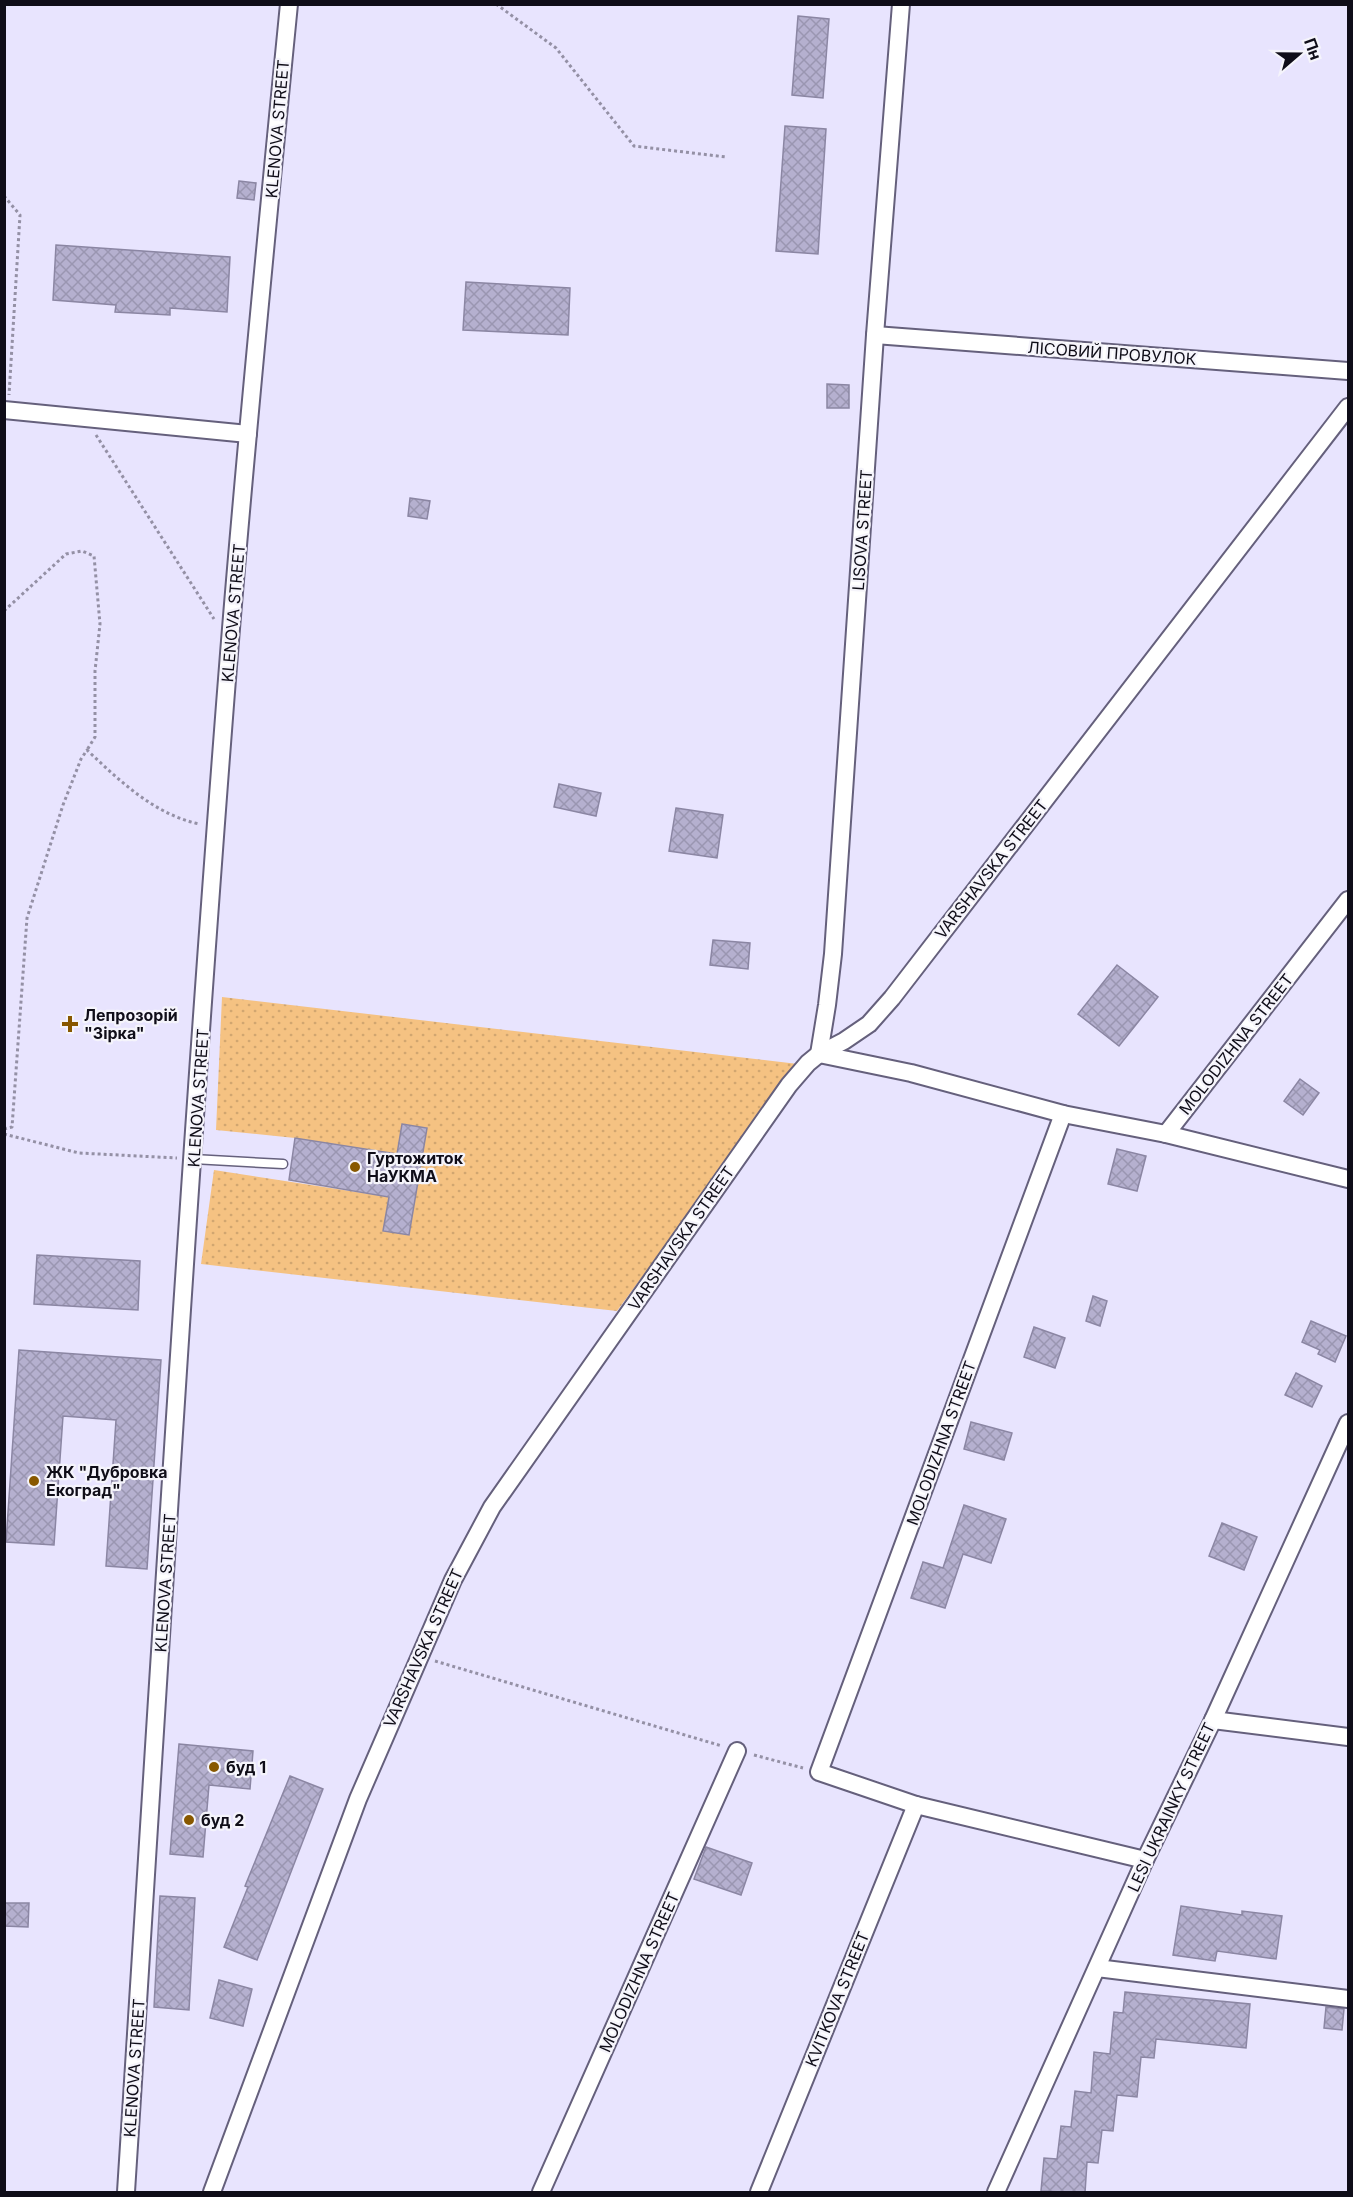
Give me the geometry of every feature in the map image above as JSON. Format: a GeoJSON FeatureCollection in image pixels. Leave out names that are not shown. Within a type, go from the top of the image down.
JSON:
{"type":"FeatureCollection","features":[{"type":"Feature","properties":{"kind":"street","name":"KLENOVA STREET"},"geometry":{"type":"LineString","coordinates":[[126,2193],[193,1159],[230,645],[289,4]]}},
{"type":"Feature","properties":{"kind":"street","name":"LISOVA STREET"},"geometry":{"type":"LineString","coordinates":[[819,1054],[832,954],[875,334],[901,4]]}},
{"type":"Feature","properties":{"kind":"street","name":"ЛІСОВИЙ ПРОВУЛОК"},"geometry":{"type":"LineString","coordinates":[[875,334],[1348,371]]}},
{"type":"Feature","properties":{"kind":"street","name":"VARSHAVSKA STREET"},"geometry":{"type":"LineString","coordinates":[[212,2193],[358,1799],[418,1656],[472,1542],[511,1478],[780,1096],[798,1073],[819,1054],[857,1033],[892,998],[1348,407]]}},
{"type":"Feature","properties":{"kind":"street"},"geometry":{"type":"LineString","coordinates":[[6,411],[248,434]]}},
{"type":"Feature","properties":{"kind":"street","name":"MOLODIZHNA STREET"},"geometry":{"type":"LineString","coordinates":[[1166,1134],[1348,900]]}},
{"type":"Feature","properties":{"kind":"street"},"geometry":{"type":"LineString","coordinates":[[819,1054],[911,1073],[1063,1114],[1166,1134],[1348,1179]]}},
{"type":"Feature","properties":{"kind":"street","name":"MOLODIZHNA STREET"},"geometry":{"type":"LineString","coordinates":[[819,1772],[1063,1114]]}},
{"type":"Feature","properties":{"kind":"street","name":"LESI UKRAINKY STREET"},"geometry":{"type":"LineString","coordinates":[[996,2193],[1145,1860],[1213,1720],[1348,1423]]}},
{"type":"Feature","properties":{"kind":"street"},"geometry":{"type":"LineString","coordinates":[[1213,1720],[1348,1737]]}},
{"type":"Feature","properties":{"kind":"street","name":"MOLODIZHNA STREET"},"geometry":{"type":"LineString","coordinates":[[541,2193],[737,1751]]}},
{"type":"Feature","properties":{"kind":"street"},"geometry":{"type":"LineString","coordinates":[[819,1772],[916,1805],[1145,1860]]}},
{"type":"Feature","properties":{"kind":"street","name":"KVITKOVA STREET"},"geometry":{"type":"LineString","coordinates":[[759,2193],[916,1805]]}},
{"type":"Feature","properties":{"kind":"street"},"geometry":{"type":"LineString","coordinates":[[1097,1968],[1348,1999]]}},
{"type":"Feature","properties":{"kind":"lane"},"geometry":{"type":"LineString","coordinates":[[193,1159],[283,1164]]}},
{"type":"Feature","properties":{"kind":"path"},"geometry":{"type":"LineString","coordinates":[[496,4],[556,48],[634,146],[726,157]]}},
{"type":"Feature","properties":{"kind":"path"},"geometry":{"type":"LineString","coordinates":[[4,196],[20,216],[6,411]]}},
{"type":"Feature","properties":{"kind":"path"},"geometry":{"type":"LineString","coordinates":[[85,418],[230,645]]}},
{"type":"Feature","properties":{"kind":"path"},"geometry":{"type":"LineString","coordinates":[[4,611],[66,554],[82,551],[94,556],[100,624],[96,671],[95,737],[81,759],[63,805],[27,918],[12,1127],[4,1129]]}},
{"type":"Feature","properties":{"kind":"path"},"geometry":{"type":"LineString","coordinates":[[87,750],[117,778],[157,809],[190,822],[217,828]]}},
{"type":"Feature","properties":{"kind":"path"},"geometry":{"type":"LineString","coordinates":[[4,1134],[79,1153],[193,1159]]}},
{"type":"Feature","properties":{"kind":"path"},"geometry":{"type":"LineString","coordinates":[[418,1656],[737,1751],[819,1772]]}},
{"type":"Feature","properties":{"kind":"shaded area"},"geometry":{"type":"Polygon","coordinates":[[[222,997],[798,1064],[617,1311],[201,1264],[214,1170],[389,1197],[384,1231],[409,1235],[426,1128],[402,1124],[397,1154],[295,1138],[216,1130],[222,997]]]}},
{"type":"Feature","properties":{"kind":"building"},"geometry":{"type":"Polygon","coordinates":[[[798,16],[829,19],[823,98],[792,95],[798,16]]]}},
{"type":"Feature","properties":{"kind":"building"},"geometry":{"type":"Polygon","coordinates":[[[785,126],[826,129],[818,254],[776,251],[785,126]]]}},
{"type":"Feature","properties":{"kind":"building"},"geometry":{"type":"Polygon","coordinates":[[[239,181],[256,183],[254,200],[237,198],[239,181]]]}},
{"type":"Feature","properties":{"kind":"building"},"geometry":{"type":"Polygon","coordinates":[[[56,245],[230,257],[227,312],[170,308],[170,315],[115,312],[116,305],[53,300],[56,245]]]}},
{"type":"Feature","properties":{"kind":"building"},"geometry":{"type":"Polygon","coordinates":[[[466,282],[570,288],[568,335],[463,330],[466,282]]]}},
{"type":"Feature","properties":{"kind":"building"},"geometry":{"type":"Polygon","coordinates":[[[827,384],[849,385],[849,408],[827,408],[827,384]]]}},
{"type":"Feature","properties":{"kind":"building"},"geometry":{"type":"Polygon","coordinates":[[[410,498],[430,501],[427,519],[408,516],[410,498]]]}},
{"type":"Feature","properties":{"kind":"building"},"geometry":{"type":"Polygon","coordinates":[[[559,784],[601,793],[596,816],[554,807],[559,784]]]}},
{"type":"Feature","properties":{"kind":"building"},"geometry":{"type":"Polygon","coordinates":[[[676,808],[723,815],[717,858],[669,851],[676,808]]]}},
{"type":"Feature","properties":{"kind":"building"},"geometry":{"type":"Polygon","coordinates":[[[713,940],[750,943],[748,969],[710,965],[713,940]]]}},
{"type":"Feature","properties":{"kind":"building"},"geometry":{"type":"Polygon","coordinates":[[[1117,965],[1158,997],[1119,1046],[1078,1014],[1117,965]]]}},
{"type":"Feature","properties":{"kind":"building"},"geometry":{"type":"Polygon","coordinates":[[[1300,1079],[1319,1093],[1303,1115],[1284,1101],[1300,1079]]]}},
{"type":"Feature","properties":{"kind":"building","name":"Гуртожиток НаУКМА"},"geometry":{"type":"Polygon","coordinates":[[[402,1124],[427,1128],[409,1235],[383,1231],[389,1197],[289,1180],[295,1138],[397,1154],[402,1124]]]}},
{"type":"Feature","properties":{"kind":"building"},"geometry":{"type":"Polygon","coordinates":[[[1117,1149],[1146,1156],[1137,1191],[1108,1184],[1117,1149]]]}},
{"type":"Feature","properties":{"kind":"building"},"geometry":{"type":"Polygon","coordinates":[[[37,1255],[140,1261],[138,1310],[34,1304],[37,1255]]]}},
{"type":"Feature","properties":{"kind":"building"},"geometry":{"type":"Polygon","coordinates":[[[1093,1296],[1107,1301],[1100,1326],[1086,1321],[1093,1296]]]}},
{"type":"Feature","properties":{"kind":"building"},"geometry":{"type":"Polygon","coordinates":[[[1311,1321],[1346,1336],[1335,1362],[1318,1354],[1320,1350],[1302,1342],[1311,1321]]]}},
{"type":"Feature","properties":{"kind":"building"},"geometry":{"type":"Polygon","coordinates":[[[1034,1327],[1065,1338],[1055,1368],[1024,1357],[1034,1327]]]}},
{"type":"Feature","properties":{"kind":"building","name":"ЖК \"Дубровка Екоград\""},"geometry":{"type":"Polygon","coordinates":[[[19,1350],[161,1360],[147,1569],[106,1566],[116,1420],[63,1416],[54,1545],[6,1542],[19,1350]]]}},
{"type":"Feature","properties":{"kind":"building"},"geometry":{"type":"Polygon","coordinates":[[[1296,1373],[1322,1386],[1312,1407],[1285,1395],[1296,1373]]]}},
{"type":"Feature","properties":{"kind":"building"},"geometry":{"type":"Polygon","coordinates":[[[971,1422],[1012,1433],[1004,1460],[964,1449],[971,1422]]]}},
{"type":"Feature","properties":{"kind":"building"},"geometry":{"type":"Polygon","coordinates":[[[964,1505],[1006,1519],[991,1563],[963,1554],[945,1608],[911,1598],[923,1562],[943,1568],[964,1505]]]}},
{"type":"Feature","properties":{"kind":"building"},"geometry":{"type":"Polygon","coordinates":[[[1222,1523],[1257,1537],[1244,1570],[1209,1556],[1222,1523]]]}},
{"type":"Feature","properties":{"kind":"building"},"geometry":{"type":"Polygon","coordinates":[[[179,1744],[253,1751],[250,1789],[209,1785],[203,1857],[170,1854],[179,1744]]]}},
{"type":"Feature","properties":{"kind":"building"},"geometry":{"type":"Polygon","coordinates":[[[290,1776],[323,1789],[257,1960],[224,1947],[248,1887],[245,1886],[290,1776]]]}},
{"type":"Feature","properties":{"kind":"building"},"geometry":{"type":"Polygon","coordinates":[[[706,1847],[752,1863],[741,1895],[694,1879],[706,1847]]]}},
{"type":"Feature","properties":{"kind":"building"},"geometry":{"type":"Polygon","coordinates":[[[160,1896],[195,1898],[189,2010],[154,2007],[160,1896]]]}},
{"type":"Feature","properties":{"kind":"building"},"geometry":{"type":"Polygon","coordinates":[[[4,1903],[29,1903],[28,1927],[4,1926],[4,1903]]]}},
{"type":"Feature","properties":{"kind":"building"},"geometry":{"type":"Polygon","coordinates":[[[1181,1906],[1242,1915],[1242,1911],[1282,1916],[1276,1959],[1217,1951],[1215,1961],[1173,1955],[1181,1906]]]}},
{"type":"Feature","properties":{"kind":"building"},"geometry":{"type":"Polygon","coordinates":[[[219,1980],[252,1989],[243,2026],[210,2018],[219,1980]]]}},
{"type":"Feature","properties":{"kind":"building"},"geometry":{"type":"Polygon","coordinates":[[[1125,1992],[1250,2004],[1246,2048],[1156,2039],[1154,2058],[1141,2057],[1137,2097],[1117,2095],[1113,2131],[1102,2130],[1098,2163],[1087,2162],[1085,2193],[1041,2191],[1044,2158],[1057,2159],[1061,2126],[1071,2127],[1075,2091],[1091,2093],[1094,2052],[1110,2054],[1114,2012],[1123,2013],[1125,1992]]]}},
{"type":"Feature","properties":{"kind":"building"},"geometry":{"type":"Polygon","coordinates":[[[1326,2007],[1344,2009],[1342,2030],[1324,2028],[1326,2007]]]}},
{"type":"Feature","properties":{"kind":"place","name":"Лепрозорій \"Зірка\""},"geometry":{"type":"Point","coordinates":[70,1024]}},
{"type":"Feature","properties":{"kind":"place","name":"Гуртожиток НаУКМА"},"geometry":{"type":"Point","coordinates":[355,1167]}},
{"type":"Feature","properties":{"kind":"place","name":"ЖК \"Дубровка Екоград\""},"geometry":{"type":"Point","coordinates":[34,1481]}},
{"type":"Feature","properties":{"kind":"place","name":"буд 1"},"geometry":{"type":"Point","coordinates":[214,1767]}},
{"type":"Feature","properties":{"kind":"place","name":"буд 2"},"geometry":{"type":"Point","coordinates":[189,1820]}}]}
